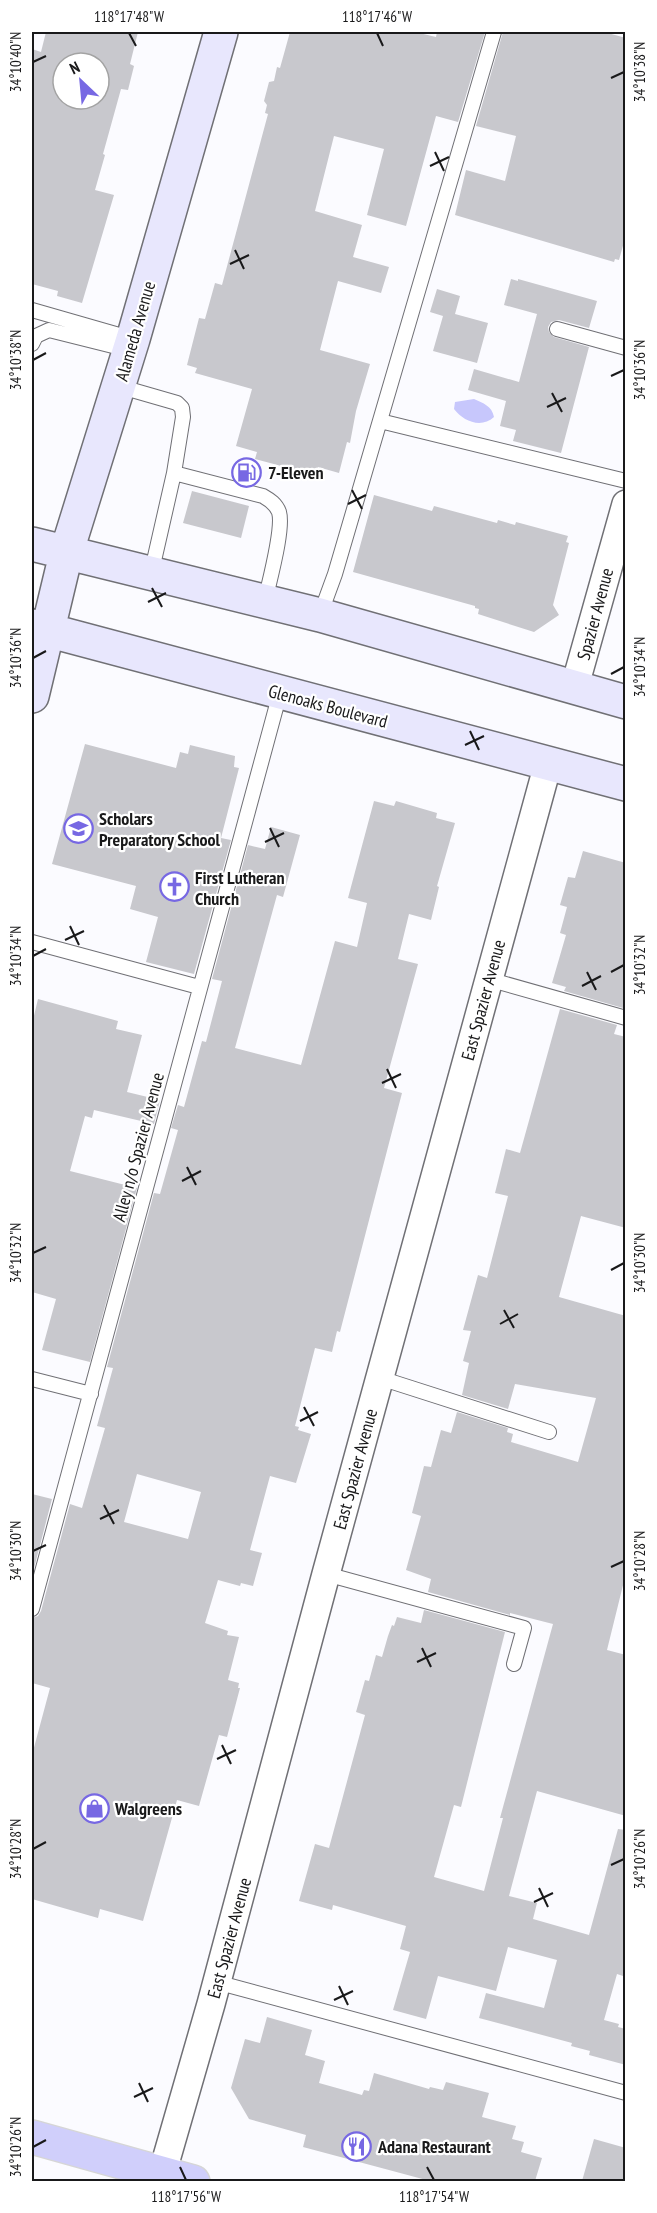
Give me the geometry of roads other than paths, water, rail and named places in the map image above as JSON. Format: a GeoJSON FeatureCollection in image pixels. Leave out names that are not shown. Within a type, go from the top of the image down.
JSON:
{"type":"FeatureCollection","features":[{"type":"Feature","properties":{"kind":"main road","name":"Alameda Avenue"},"geometry":{"type":"LineString","coordinates":[[32,696],[40,629],[66,554],[131,344],[221,32]]}},
{"type":"Feature","properties":{"kind":"main road"},"geometry":{"type":"LineString","coordinates":[[32,544],[320,615],[626,702]]}},
{"type":"Feature","properties":{"kind":"main road","name":"Glenoaks Boulevard"},"geometry":{"type":"LineString","coordinates":[[40,629],[626,784]]}},
{"type":"Feature","properties":{"kind":"main road"},"geometry":{"type":"LineString","coordinates":[[32,2137],[193,2181]]}},
{"type":"Feature","properties":{"kind":"street","name":"Spazier Avenue"},"geometry":{"type":"LineString","coordinates":[[574,689],[626,504]]}},
{"type":"Feature","properties":{"kind":"street","name":"East Spazier Avenue"},"geometry":{"type":"LineString","coordinates":[[162,2174],[548,764]]}},
{"type":"Feature","properties":{"kind":"lane"},"geometry":{"type":"LineString","coordinates":[[320,615],[335,574],[494,32]]}},
{"type":"Feature","properties":{"kind":"lane"},"geometry":{"type":"LineString","coordinates":[[32,310],[131,344]]}},
{"type":"Feature","properties":{"kind":"lane"},"geometry":{"type":"LineString","coordinates":[[557,328],[626,348]]}},
{"type":"Feature","properties":{"kind":"lane"},"geometry":{"type":"LineString","coordinates":[[32,344],[36,336],[49,330],[131,344]]}},
{"type":"Feature","properties":{"kind":"lane"},"geometry":{"type":"LineString","coordinates":[[118,386],[177,403],[182,408],[183,417],[174,473],[151,574]]}},
{"type":"Feature","properties":{"kind":"lane"},"geometry":{"type":"LineString","coordinates":[[380,422],[626,481]]}},
{"type":"Feature","properties":{"kind":"lane"},"geometry":{"type":"LineString","coordinates":[[174,473],[263,496],[272,501],[279,513],[280,526],[265,601]]}},
{"type":"Feature","properties":{"kind":"lane","name":"Alley n/o Spazier Avenue"},"geometry":{"type":"LineString","coordinates":[[32,1609],[280,693]]}},
{"type":"Feature","properties":{"kind":"lane"},"geometry":{"type":"LineString","coordinates":[[32,942],[199,987]]}},
{"type":"Feature","properties":{"kind":"lane"},"geometry":{"type":"LineString","coordinates":[[488,979],[626,1018]]}},
{"type":"Feature","properties":{"kind":"lane"},"geometry":{"type":"LineString","coordinates":[[380,1378],[549,1432]]}},
{"type":"Feature","properties":{"kind":"lane"},"geometry":{"type":"LineString","coordinates":[[32,1379],[91,1394]]}},
{"type":"Feature","properties":{"kind":"lane"},"geometry":{"type":"LineString","coordinates":[[326,1574],[524,1628],[514,1664]]}},
{"type":"Feature","properties":{"kind":"lane"},"geometry":{"type":"LineString","coordinates":[[216,1982],[626,2093]]}},
{"type":"Feature","properties":{"kind":"water"},"geometry":{"type":"Polygon","coordinates":[[[474,399],[489,408],[494,417],[489,421],[472,422],[462,417],[454,409],[455,402],[474,399]]]}},
{"type":"Feature","properties":{"kind":"place","name":"7-Eleven"},"geometry":{"type":"Point","coordinates":[247,472]}},
{"type":"Feature","properties":{"kind":"place","name":"Scholars Preparatory School"},"geometry":{"type":"Point","coordinates":[78,828]}},
{"type":"Feature","properties":{"kind":"place","name":"First Lutheran Church"},"geometry":{"type":"Point","coordinates":[174,887]}},
{"type":"Feature","properties":{"kind":"place","name":"Walgreens"},"geometry":{"type":"Point","coordinates":[94,1808]}},
{"type":"Feature","properties":{"kind":"place","name":"Adana Restaurant"},"geometry":{"type":"Point","coordinates":[357,2146]}}]}
